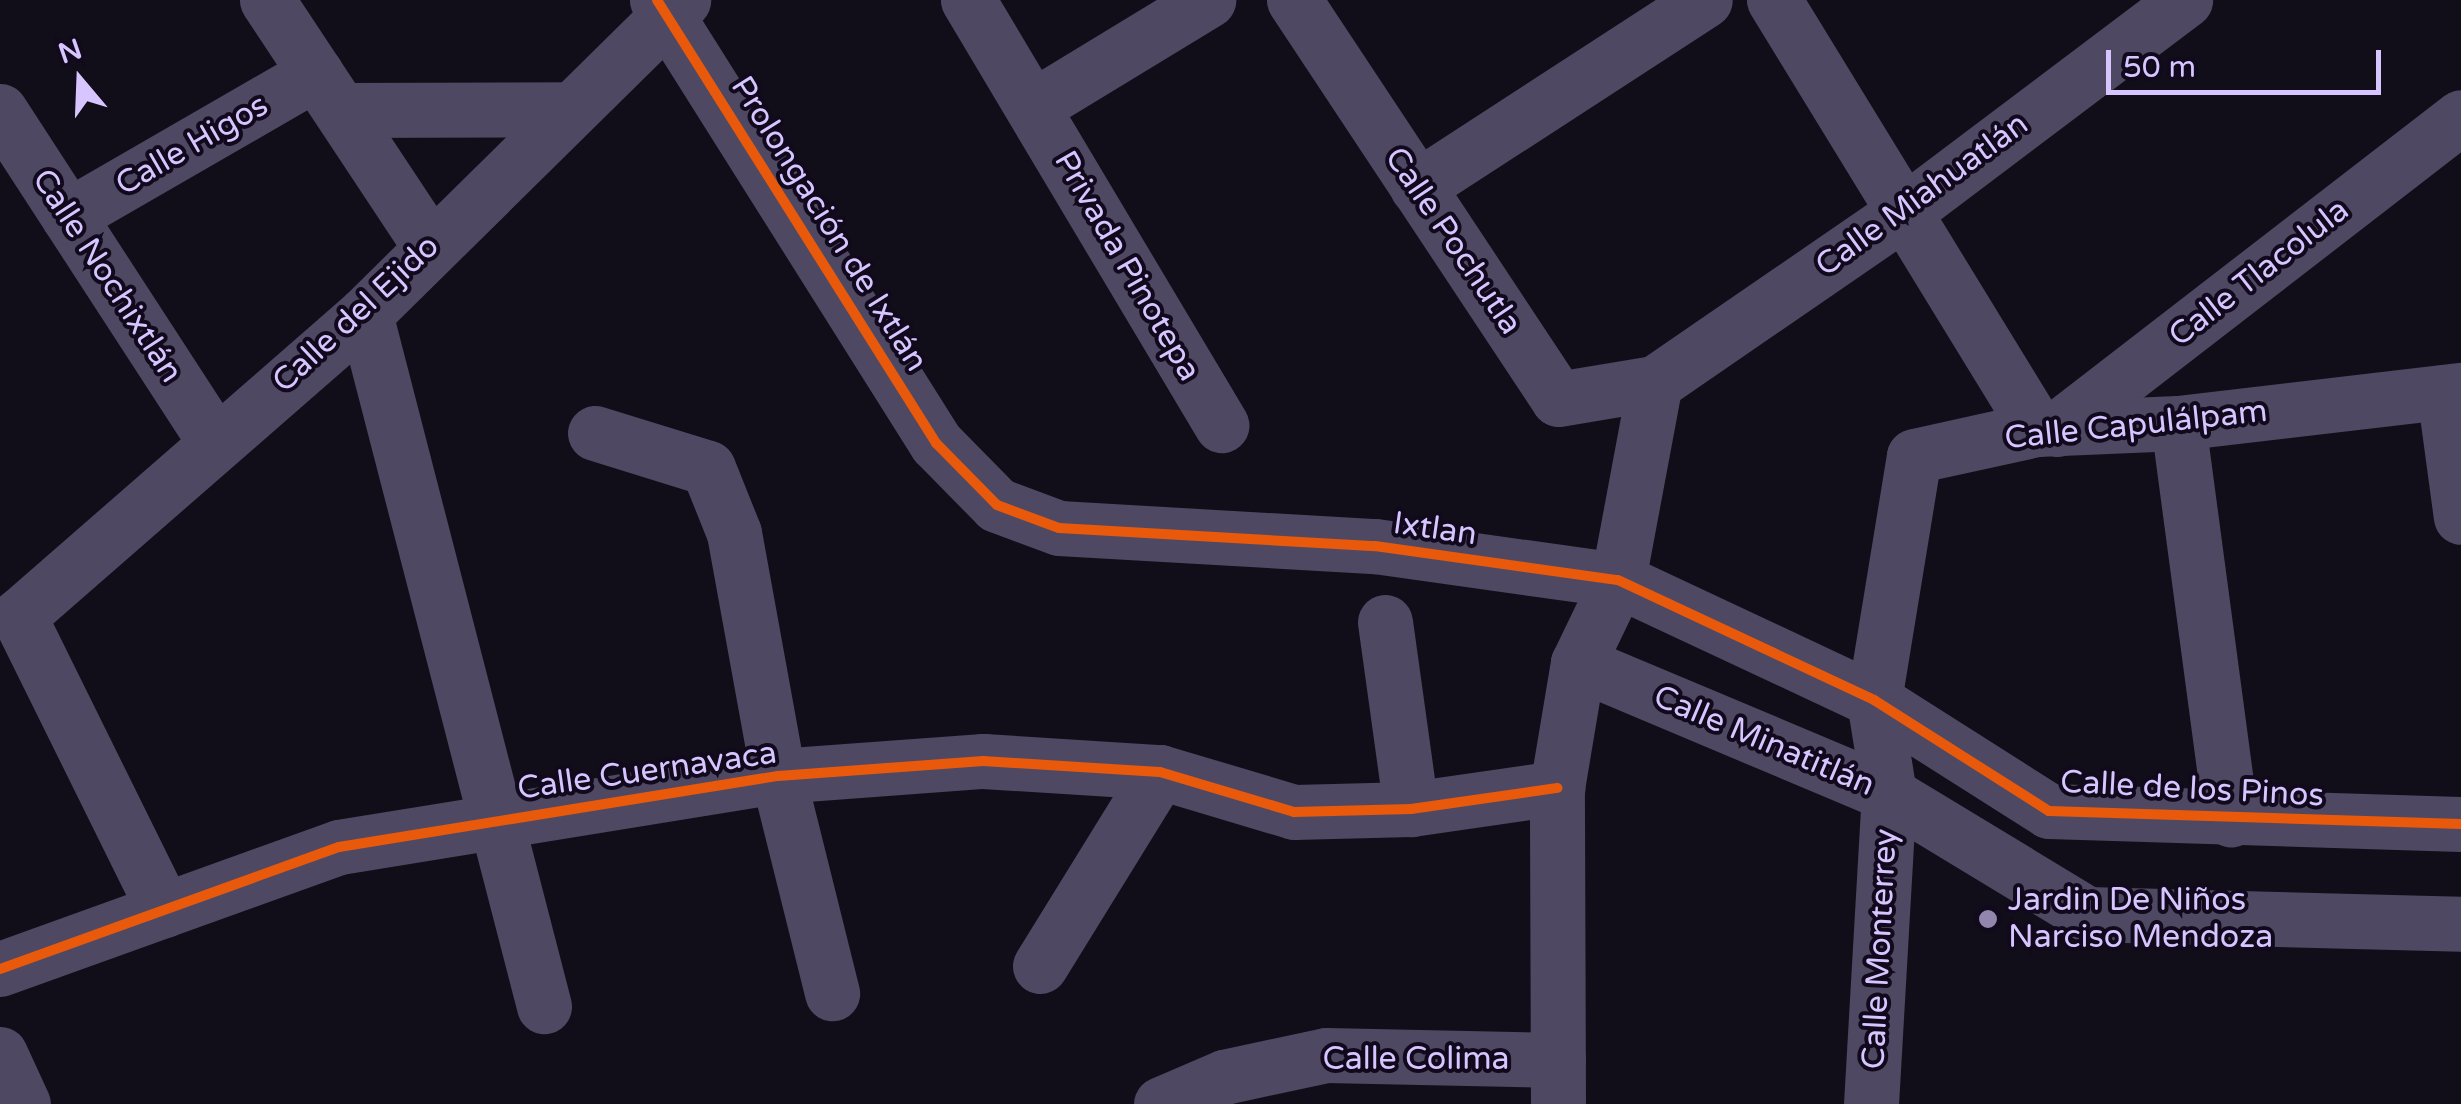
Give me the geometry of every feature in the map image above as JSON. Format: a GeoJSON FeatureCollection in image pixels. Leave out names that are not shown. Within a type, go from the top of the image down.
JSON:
{"type":"FeatureCollection","features":[{"type":"Feature","properties":{"kind":"street"},"geometry":{"type":"LineString","coordinates":[[267,0],[430,246]]}},
{"type":"Feature","properties":{"kind":"street","name":"Privada Pinotepa"},"geometry":{"type":"LineString","coordinates":[[968,0],[1221,425]]}},
{"type":"Feature","properties":{"kind":"street"},"geometry":{"type":"LineString","coordinates":[[1034,106],[1208,0]]}},
{"type":"Feature","properties":{"kind":"street","name":"Calle Pochutla"},"geometry":{"type":"LineString","coordinates":[[1294,0],[1558,399],[1655,383]]}},
{"type":"Feature","properties":{"kind":"street"},"geometry":{"type":"LineString","coordinates":[[1416,187],[1704,0]]}},
{"type":"Feature","properties":{"kind":"street"},"geometry":{"type":"LineString","coordinates":[[1774,0],[1904,212],[2047,429]]}},
{"type":"Feature","properties":{"kind":"street","name":"Calle Miahuatlán"},"geometry":{"type":"LineString","coordinates":[[1655,383],[1904,212],[2185,0]]}},
{"type":"Feature","properties":{"kind":"street","name":"Calle del Ejido"},"geometry":{"type":"LineString","coordinates":[[164,910],[20,616],[214,441],[365,314],[572,110],[669,5]]}},
{"type":"Feature","properties":{"kind":"street","name":"Prolongación de Ixtlán"},"geometry":{"type":"LineString","coordinates":[[669,5],[960,474]]}},
{"type":"Feature","properties":{"kind":"street","name":"Calle Higos"},"geometry":{"type":"LineString","coordinates":[[68,216],[328,91],[572,110]]}},
{"type":"Feature","properties":{"kind":"street","name":"Calle Nochixtlán"},"geometry":{"type":"LineString","coordinates":[[0,111],[214,441]]}},
{"type":"Feature","properties":{"kind":"street","name":"Calle Tlacolula"},"geometry":{"type":"LineString","coordinates":[[2047,429],[2461,116]]}},
{"type":"Feature","properties":{"kind":"street"},"geometry":{"type":"LineString","coordinates":[[365,314],[500,817],[544,1006]]}},
{"type":"Feature","properties":{"kind":"street"},"geometry":{"type":"LineString","coordinates":[[1558,1082],[1557,788],[1578,662],[1618,580],[1655,383]]}},
{"type":"Feature","properties":{"kind":"street"},"geometry":{"type":"LineString","coordinates":[[2452,391],[2461,517]]}},
{"type":"Feature","properties":{"kind":"street","name":"Calle Capulálpam"},"geometry":{"type":"LineString","coordinates":[[1889,794],[1874,700],[1914,456],[2047,429],[2178,423],[2452,391]]}},
{"type":"Feature","properties":{"kind":"street"},"geometry":{"type":"LineString","coordinates":[[2178,423],[2231,818]]}},
{"type":"Feature","properties":{"kind":"street"},"geometry":{"type":"LineString","coordinates":[[595,433],[708,468],[734,533],[778,776],[832,994]]}},
{"type":"Feature","properties":{"kind":"street","name":"Ixtlan"},"geometry":{"type":"LineString","coordinates":[[960,474],[998,505],[1059,528],[1375,546],[1618,580]]}},
{"type":"Feature","properties":{"kind":"street","name":"Calle de los Pinos"},"geometry":{"type":"LineString","coordinates":[[1618,580],[1874,700],[2049,811],[2461,824]]}},
{"type":"Feature","properties":{"kind":"street"},"geometry":{"type":"LineString","coordinates":[[1384,622],[1411,809]]}},
{"type":"Feature","properties":{"kind":"street","name":"Calle Minatitlán"},"geometry":{"type":"LineString","coordinates":[[1578,662],[1889,794],[2088,914],[2461,924]]}},
{"type":"Feature","properties":{"kind":"street","name":"Calle Cuernavaca"},"geometry":{"type":"LineString","coordinates":[[0,969],[339,847],[500,817],[778,776],[983,761],[1160,772],[1294,812],[1411,809],[1557,788]]}},
{"type":"Feature","properties":{"kind":"street"},"geometry":{"type":"LineString","coordinates":[[1040,966],[1160,772]]}},
{"type":"Feature","properties":{"kind":"street","name":"Calle Monterrey"},"geometry":{"type":"LineString","coordinates":[[1871,1104],[1889,794]]}},
{"type":"Feature","properties":{"kind":"street"},"geometry":{"type":"LineString","coordinates":[[0,1054],[23,1104]]}},
{"type":"Feature","properties":{"kind":"street","name":"Calle Colima"},"geometry":{"type":"LineString","coordinates":[[1161,1104],[1224,1077],[1326,1056],[1558,1082]]}},
{"type":"Feature","properties":{"kind":"cycle path"},"geometry":{"type":"LineString","coordinates":[[657,0],[936,443],[997,505],[1059,528],[1375,546],[1618,580],[1874,700],[2049,811],[2461,824]]}},
{"type":"Feature","properties":{"kind":"cycle path"},"geometry":{"type":"LineString","coordinates":[[0,969],[339,847],[778,776],[983,761],[1160,772],[1294,812],[1411,809],[1557,788]]}},
{"type":"Feature","properties":{"kind":"place","name":"Jardin De Niños Narciso Mendoza"},"geometry":{"type":"Point","coordinates":[1988,919]}}]}
